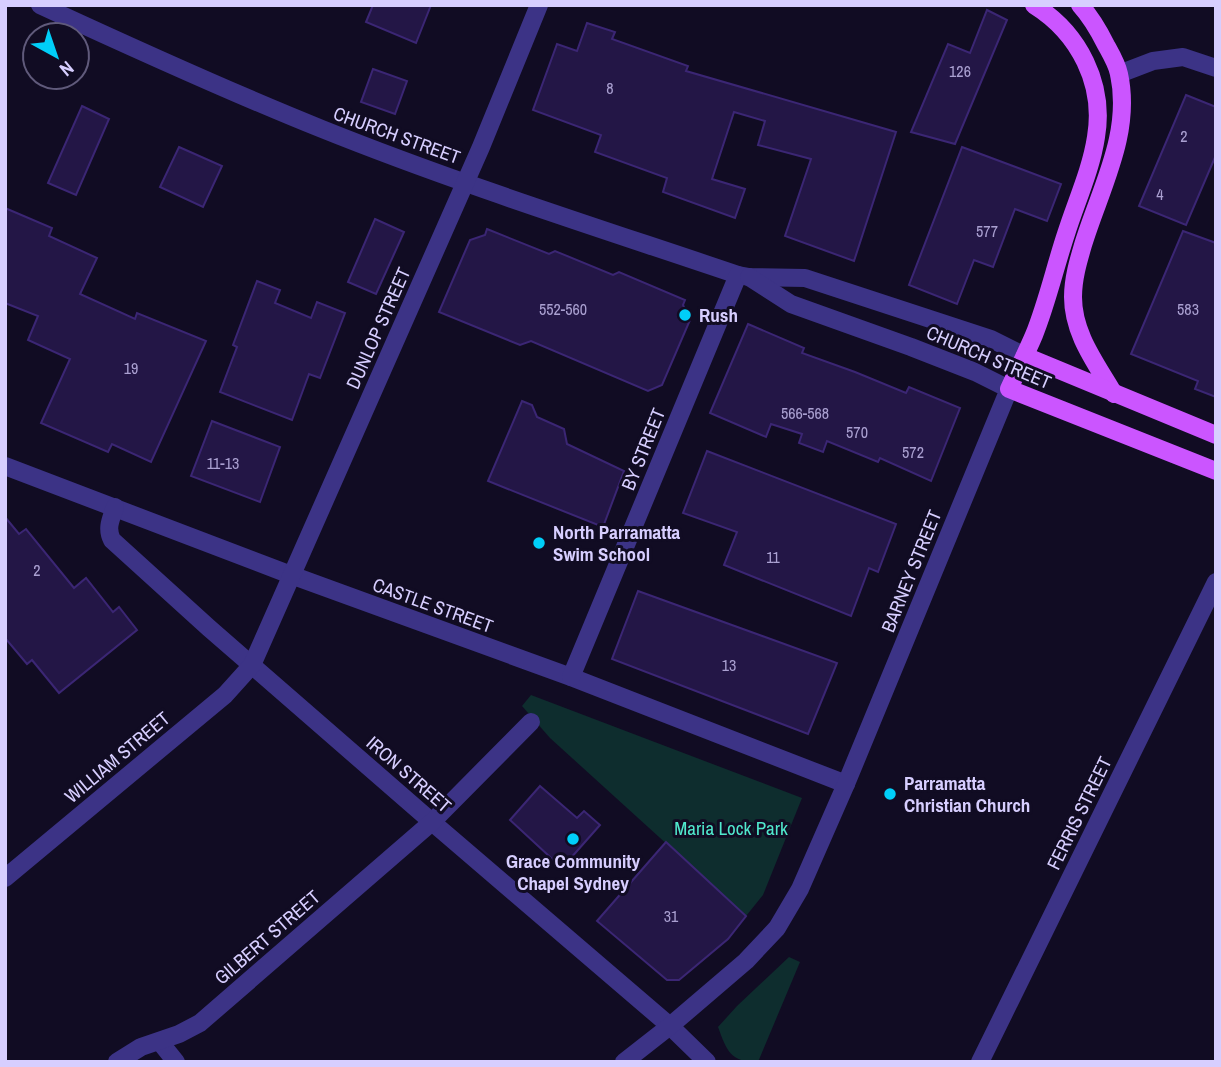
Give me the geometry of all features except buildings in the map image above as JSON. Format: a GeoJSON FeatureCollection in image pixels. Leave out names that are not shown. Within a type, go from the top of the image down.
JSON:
{"type":"FeatureCollection","features":[{"type":"Feature","properties":{"kind":"main road","name":"BARNEY STREET"},"geometry":{"type":"LineString","coordinates":[[1009,389],[1034,334],[1097,135],[1098,109],[1090,69],[1070,36],[1049,14],[1034,5]]}},
{"type":"Feature","properties":{"kind":"main road"},"geometry":{"type":"LineString","coordinates":[[1080,5],[1100,33],[1119,74],[1122,117],[1116,149],[1077,264],[1073,299],[1081,338],[1114,394]]}},
{"type":"Feature","properties":{"kind":"main road","name":"CHURCH STREET"},"geometry":{"type":"LineString","coordinates":[[1025,356],[1216,435]]}},
{"type":"Feature","properties":{"kind":"main road","name":"CHURCH STREET"},"geometry":{"type":"LineString","coordinates":[[1009,389],[1216,471]]}},
{"type":"Feature","properties":{"kind":"street","name":"CHURCH STREET"},"geometry":{"type":"LineString","coordinates":[[40,5],[323,130],[517,202],[743,276],[791,304],[911,347],[975,372],[1009,389]]}},
{"type":"Feature","properties":{"kind":"street","name":"DUNLOP STREET"},"geometry":{"type":"LineString","coordinates":[[252,665],[466,183],[539,5]]}},
{"type":"Feature","properties":{"kind":"street"},"geometry":{"type":"LineString","coordinates":[[1119,74],[1167,58],[1183,57],[1209,66]]}},
{"type":"Feature","properties":{"kind":"street","name":"CHURCH STREET"},"geometry":{"type":"LineString","coordinates":[[743,276],[805,278],[991,339],[1025,356]]}},
{"type":"Feature","properties":{"kind":"street","name":"BY STREET"},"geometry":{"type":"LineString","coordinates":[[571,677],[743,276]]}},
{"type":"Feature","properties":{"kind":"street","name":"BARNEY STREET"},"geometry":{"type":"LineString","coordinates":[[624,1062],[746,961],[776,928],[800,889],[1009,389]]}},
{"type":"Feature","properties":{"kind":"street","name":"CASTLE STREET"},"geometry":{"type":"LineString","coordinates":[[5,466],[291,575],[571,677],[846,784]]}},
{"type":"Feature","properties":{"kind":"street","name":"IRON STREET"},"geometry":{"type":"LineString","coordinates":[[115,507],[108,533],[112,540],[432,822],[670,1026],[707,1062]]}},
{"type":"Feature","properties":{"kind":"street","name":"FERRIS STREET"},"geometry":{"type":"LineString","coordinates":[[980,1062],[1216,582]]}},
{"type":"Feature","properties":{"kind":"street","name":"WILLIAM STREET"},"geometry":{"type":"LineString","coordinates":[[5,878],[225,695],[252,665]]}},
{"type":"Feature","properties":{"kind":"street"},"geometry":{"type":"LineString","coordinates":[[432,822],[531,722]]}},
{"type":"Feature","properties":{"kind":"street","name":"GILBERT STREET"},"geometry":{"type":"LineString","coordinates":[[117,1062],[141,1047],[160,1042],[200,1023],[432,822]]}},
{"type":"Feature","properties":{"kind":"street"},"geometry":{"type":"LineString","coordinates":[[160,1042],[176,1062]]}},
{"type":"Feature","properties":{"kind":"green space","name":"Maria Lock Park"},"geometry":{"type":"Polygon","coordinates":[[[531,695],[802,798],[763,895],[746,916],[550,738],[522,706],[531,695]]]}},
{"type":"Feature","properties":{"kind":"green space"},"geometry":{"type":"Polygon","coordinates":[[[789,957],[800,962],[758,1062],[735,1057],[727,1049],[718,1027],[789,957]]]}},
{"type":"Feature","properties":{"kind":"place","name":"Rush"},"geometry":{"type":"Point","coordinates":[685,315]}},
{"type":"Feature","properties":{"kind":"place","name":"North Parramatta Swim School"},"geometry":{"type":"Point","coordinates":[539,543]}},
{"type":"Feature","properties":{"kind":"place","name":"Parramatta Christian Church"},"geometry":{"type":"Point","coordinates":[890,794]}},
{"type":"Feature","properties":{"kind":"place","name":"Grace Community Chapel Sydney"},"geometry":{"type":"Point","coordinates":[573,839]}}]}
